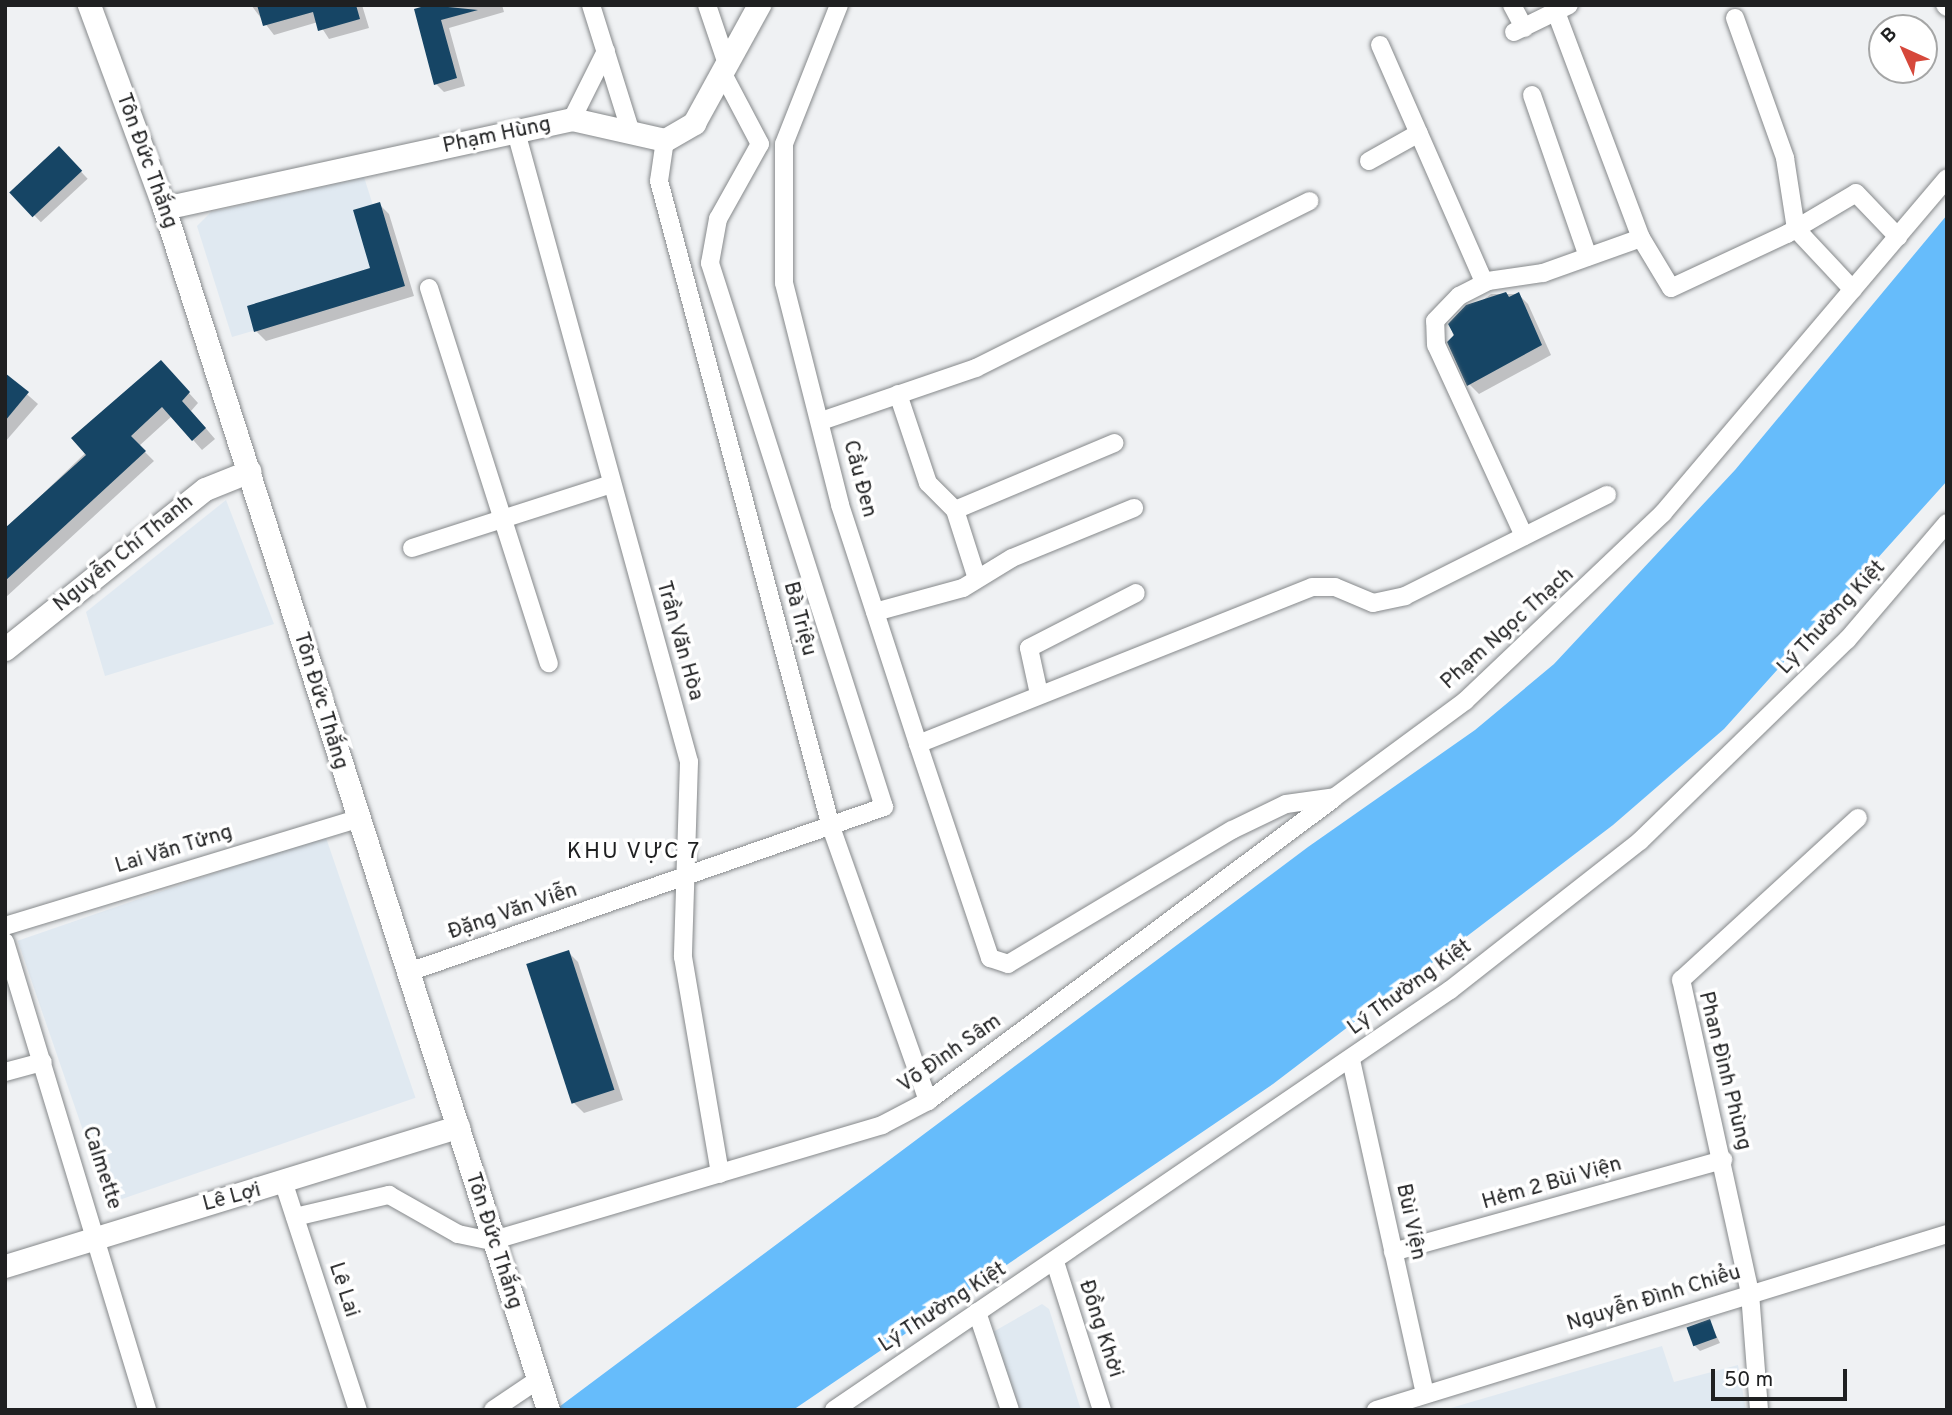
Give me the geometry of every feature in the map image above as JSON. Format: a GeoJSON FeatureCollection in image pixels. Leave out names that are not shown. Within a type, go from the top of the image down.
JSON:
{"type":"FeatureCollection","features":[{"type":"Feature","properties":{"kind":"main road","name":"Tôn Đức Thắng"},"geometry":{"type":"LineString","coordinates":[[89,5],[164,208],[250,471],[356,819],[410,972],[491,1241],[544,1396]]}},
{"type":"Feature","properties":{"kind":"main road"},"geometry":{"type":"LineString","coordinates":[[665,139],[694,123],[759,5]]}},
{"type":"Feature","properties":{"kind":"main road","name":"Phạm Hùng"},"geometry":{"type":"LineString","coordinates":[[164,208],[572,119],[665,139]]}},
{"type":"Feature","properties":{"kind":"main road","name":"Nguyễn Chí Thanh"},"geometry":{"type":"LineString","coordinates":[[5,649],[205,489],[250,471]]}},
{"type":"Feature","properties":{"kind":"main road","name":"Lê Lợi"},"geometry":{"type":"LineString","coordinates":[[5,1266],[98,1235],[284,1184],[458,1126]]}},
{"type":"Feature","properties":{"kind":"street"},"geometry":{"type":"LineString","coordinates":[[591,5],[631,133]]}},
{"type":"Feature","properties":{"kind":"street"},"geometry":{"type":"LineString","coordinates":[[707,5],[724,68]]}},
{"type":"Feature","properties":{"kind":"street","name":"Cầu Đen"},"geometry":{"type":"LineString","coordinates":[[839,5],[784,144],[785,284],[875,612],[990,958],[1008,964],[1286,804],[1335,797]]}},
{"type":"Feature","properties":{"kind":"street"},"geometry":{"type":"LineString","coordinates":[[1512,5],[1519,30],[1563,8],[1641,237],[1671,288],[1796,229],[1856,194],[1898,237]]}},
{"type":"Feature","properties":{"kind":"street"},"geometry":{"type":"LineString","coordinates":[[1735,18],[1785,158],[1796,229],[1853,290]]}},
{"type":"Feature","properties":{"kind":"street"},"geometry":{"type":"LineString","coordinates":[[1380,45],[1484,282]]}},
{"type":"Feature","properties":{"kind":"street"},"geometry":{"type":"LineString","coordinates":[[572,119],[606,51]]}},
{"type":"Feature","properties":{"kind":"street","name":"Đặng Văn Viễn"},"geometry":{"type":"LineString","coordinates":[[410,972],[876,811],[886,800],[831,649],[710,263],[718,219],[760,144],[724,68]]}},
{"type":"Feature","properties":{"kind":"street"},"geometry":{"type":"LineString","coordinates":[[1532,95],[1588,257]]}},
{"type":"Feature","properties":{"kind":"street","name":"Trần Văn Hòa"},"geometry":{"type":"LineString","coordinates":[[516,132],[689,762],[683,878],[683,957],[720,1174]]}},
{"type":"Feature","properties":{"kind":"street"},"geometry":{"type":"LineString","coordinates":[[1368,161],[1419,133]]}},
{"type":"Feature","properties":{"kind":"street","name":"Bà Triệu"},"geometry":{"type":"LineString","coordinates":[[665,139],[659,181],[831,827],[928,1101]]}},
{"type":"Feature","properties":{"kind":"street","name":"Phạm Ngọc Thạch"},"geometry":{"type":"LineString","coordinates":[[1335,797],[1541,634],[1663,513],[1947,178]]}},
{"type":"Feature","properties":{"kind":"street"},"geometry":{"type":"LineString","coordinates":[[821,421],[976,368],[1087,317],[1310,201]]}},
{"type":"Feature","properties":{"kind":"street"},"geometry":{"type":"LineString","coordinates":[[1524,536],[1436,345],[1441,314],[1484,282],[1543,273],[1641,237]]}},
{"type":"Feature","properties":{"kind":"street"},"geometry":{"type":"LineString","coordinates":[[429,288],[549,663]]}},
{"type":"Feature","properties":{"kind":"street"},"geometry":{"type":"LineString","coordinates":[[898,394],[928,484],[955,510],[977,579]]}},
{"type":"Feature","properties":{"kind":"street"},"geometry":{"type":"LineString","coordinates":[[955,510],[1114,443]]}},
{"type":"Feature","properties":{"kind":"street"},"geometry":{"type":"LineString","coordinates":[[412,548],[611,484]]}},
{"type":"Feature","properties":{"kind":"street"},"geometry":{"type":"LineString","coordinates":[[918,744],[1312,587],[1335,587],[1373,603],[1405,596],[1607,495]]}},
{"type":"Feature","properties":{"kind":"street"},"geometry":{"type":"LineString","coordinates":[[875,612],[977,579],[1012,558],[1134,508]]}},
{"type":"Feature","properties":{"kind":"street","name":"Lý Thường Kiệt"},"geometry":{"type":"LineString","coordinates":[[834,1410],[1351,1060],[1640,841],[1847,640],[1947,523]]}},
{"type":"Feature","properties":{"kind":"street"},"geometry":{"type":"LineString","coordinates":[[1039,694],[1029,648],[1136,593]]}},
{"type":"Feature","properties":{"kind":"street","name":"Võ Đình Sâm"},"geometry":{"type":"LineString","coordinates":[[491,1241],[882,1125],[928,1101],[1335,797]]}},
{"type":"Feature","properties":{"kind":"street","name":"Phan Đình Phùng"},"geometry":{"type":"LineString","coordinates":[[1759,1410],[1750,1293],[1723,1160],[1681,980],[1858,818]]}},
{"type":"Feature","properties":{"kind":"street","name":"Lai Văn Tửng"},"geometry":{"type":"LineString","coordinates":[[5,926],[356,819]]}},
{"type":"Feature","properties":{"kind":"street","name":"Calmette"},"geometry":{"type":"LineString","coordinates":[[5,942],[98,1235],[147,1410]]}},
{"type":"Feature","properties":{"kind":"street","name":"Bùi Viện"},"geometry":{"type":"LineString","coordinates":[[1351,1060],[1425,1394]]}},
{"type":"Feature","properties":{"kind":"street"},"geometry":{"type":"LineString","coordinates":[[5,1072],[43,1062]]}},
{"type":"Feature","properties":{"kind":"street","name":"Hẻm 2 Bùi Viện"},"geometry":{"type":"LineString","coordinates":[[1393,1252],[1723,1160]]}},
{"type":"Feature","properties":{"kind":"street","name":"Lê Lai"},"geometry":{"type":"LineString","coordinates":[[284,1184],[358,1410]]}},
{"type":"Feature","properties":{"kind":"street"},"geometry":{"type":"LineString","coordinates":[[295,1217],[389,1195],[458,1234],[491,1241]]}},
{"type":"Feature","properties":{"kind":"street","name":"Nguyễn Đình Chiểu"},"geometry":{"type":"LineString","coordinates":[[1376,1410],[1947,1234]]}},
{"type":"Feature","properties":{"kind":"street","name":"Đồng Khởi"},"geometry":{"type":"LineString","coordinates":[[1055,1262],[1102,1410]]}},
{"type":"Feature","properties":{"kind":"street"},"geometry":{"type":"LineString","coordinates":[[977,1312],[1010,1410]]}},
{"type":"Feature","properties":{"kind":"street"},"geometry":{"type":"LineString","coordinates":[[493,1410],[544,1396]]}},
{"type":"Feature","properties":{"kind":"shaded area"},"geometry":{"type":"Polygon","coordinates":[[[364,177],[399,288],[232,337],[197,226],[211,212],[364,177]]]}},
{"type":"Feature","properties":{"kind":"shaded area"},"geometry":{"type":"Polygon","coordinates":[[[226,500],[274,624],[105,676],[86,612],[226,500]]]}},
{"type":"Feature","properties":{"kind":"shaded area"},"geometry":{"type":"Polygon","coordinates":[[[325,835],[416,1098],[108,1204],[18,941],[325,835]]]}},
{"type":"Feature","properties":{"kind":"shaded area"},"geometry":{"type":"Polygon","coordinates":[[[1042,1304],[1049,1309],[1081,1410],[1020,1410],[993,1332],[1042,1304]]]}},
{"type":"Feature","properties":{"kind":"shaded area"},"geometry":{"type":"Polygon","coordinates":[[[1662,1346],[1674,1382],[1738,1365],[1746,1410],[1444,1410],[1662,1346]]]}},
{"type":"Feature","properties":{"kind":"water"},"geometry":{"type":"Polygon","coordinates":[[[1947,215],[1947,481],[1724,729],[1613,825],[1273,1084],[793,1410],[555,1410],[1308,847],[1475,730],[1554,664],[1735,470],[1947,215]]]}},
{"type":"Feature","properties":{"kind":"building"},"geometry":{"type":"Polygon","coordinates":[[[257,5],[356,5],[360,19],[318,31],[313,12],[263,26],[257,5]]]}},
{"type":"Feature","properties":{"kind":"building"},"geometry":{"type":"Polygon","coordinates":[[[428,5],[478,10],[441,20],[457,78],[434,85],[414,9],[428,5]]]}},
{"type":"Feature","properties":{"kind":"building"},"geometry":{"type":"Polygon","coordinates":[[[59,146],[82,171],[32,217],[9,192],[59,146]]]}},
{"type":"Feature","properties":{"kind":"building"},"geometry":{"type":"Polygon","coordinates":[[[380,202],[405,286],[254,332],[247,306],[370,268],[353,210],[380,202]]]}},
{"type":"Feature","properties":{"kind":"building"},"geometry":{"type":"Polygon","coordinates":[[[1506,292],[1509,297],[1519,292],[1542,345],[1467,386],[1447,342],[1454,335],[1448,324],[1466,305],[1506,292]]]}},
{"type":"Feature","properties":{"kind":"building"},"geometry":{"type":"Polygon","coordinates":[[[161,360],[190,392],[182,401],[206,428],[192,441],[162,407],[131,436],[146,451],[5,581],[5,528],[86,455],[71,438],[161,360]]]}},
{"type":"Feature","properties":{"kind":"building"},"geometry":{"type":"Polygon","coordinates":[[[5,373],[29,392],[5,421],[5,373]]]}},
{"type":"Feature","properties":{"kind":"building"},"geometry":{"type":"Polygon","coordinates":[[[569,950],[614,1090],[572,1104],[526,964],[569,950]]]}},
{"type":"Feature","properties":{"kind":"building"},"geometry":{"type":"Polygon","coordinates":[[[1710,1319],[1717,1338],[1693,1346],[1687,1328],[1710,1319]]]}},
{"type":"Feature","properties":{"kind":"district","name":"KHU VỰC 7"},"geometry":{"type":"Point","coordinates":[634,853]}}]}
